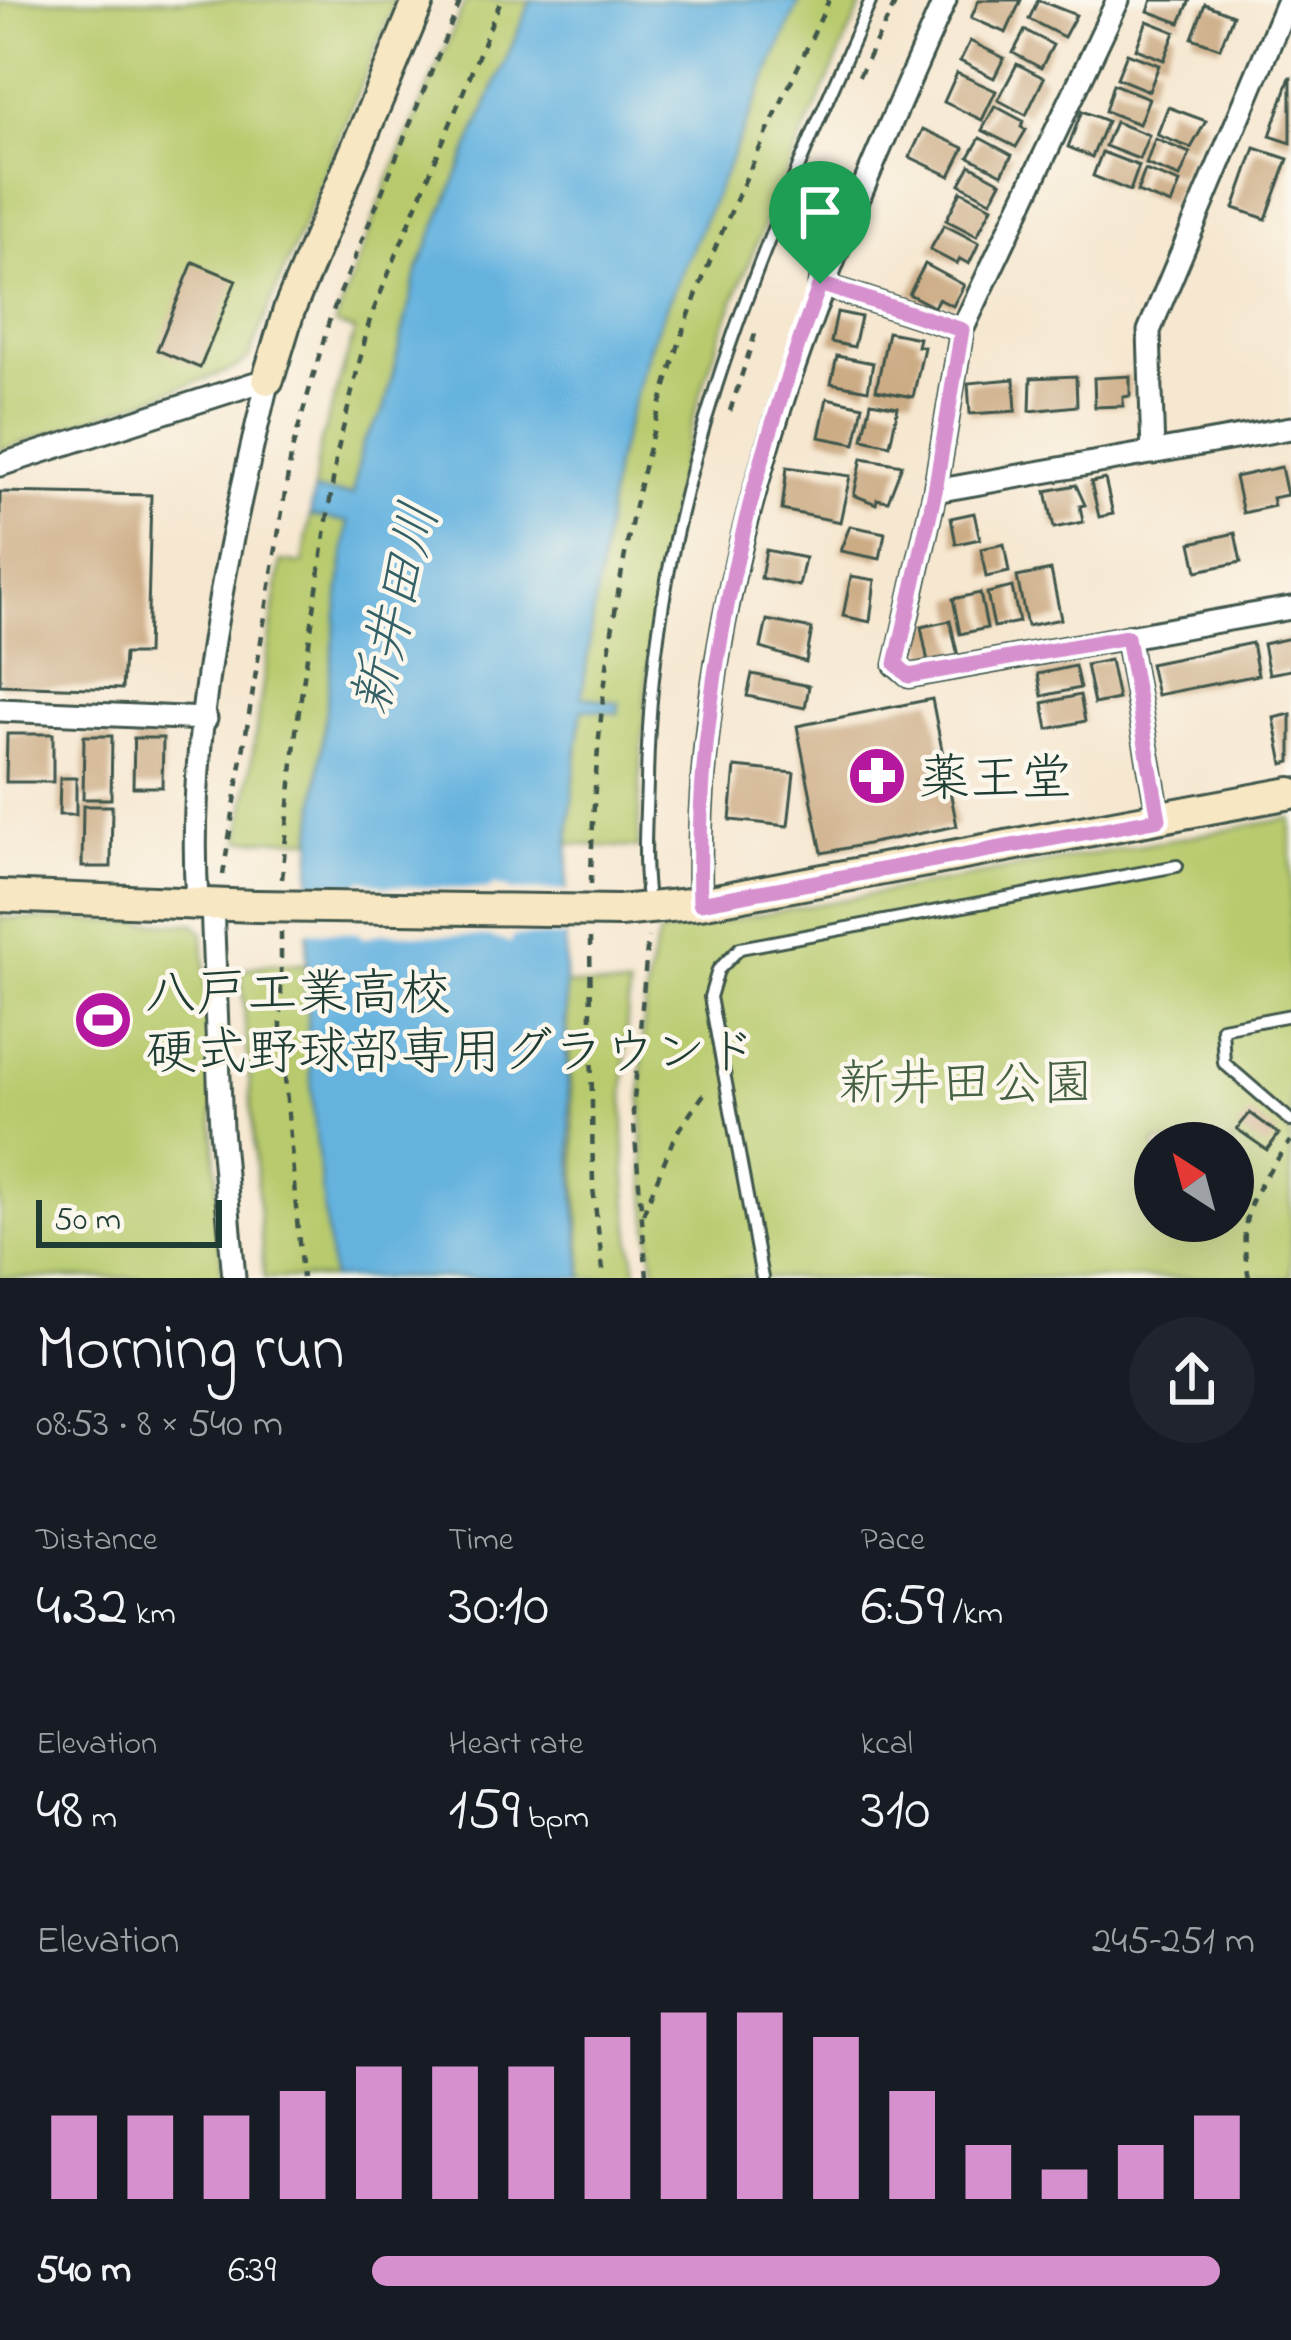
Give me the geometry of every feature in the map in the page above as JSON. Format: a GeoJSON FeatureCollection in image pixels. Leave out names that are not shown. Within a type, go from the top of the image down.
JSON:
{"type":"FeatureCollection","features":[{"type":"Feature","properties":{"kind":"street"},"geometry":{"type":"LineString","coordinates":[[234,1278],[221,1129],[211,897],[196,784],[234,523],[268,379],[289,310],[419,0]]}},
{"type":"Feature","properties":{"kind":"street"},"geometry":{"type":"LineString","coordinates":[[700,903],[699,840],[710,704],[735,569],[790,367],[820,284],[944,0]]}},
{"type":"Feature","properties":{"kind":"street"},"geometry":{"type":"LineString","coordinates":[[1118,0],[962,330],[935,491],[896,664],[909,676],[1291,608]]}},
{"type":"Feature","properties":{"kind":"street"},"geometry":{"type":"LineString","coordinates":[[1153,453],[1149,332],[1288,0]]}},
{"type":"Feature","properties":{"kind":"street"},"geometry":{"type":"LineString","coordinates":[[820,284],[962,330]]}},
{"type":"Feature","properties":{"kind":"street"},"geometry":{"type":"LineString","coordinates":[[0,465],[268,379]]}},
{"type":"Feature","properties":{"kind":"street"},"geometry":{"type":"LineString","coordinates":[[935,491],[1291,428]]}},
{"type":"Feature","properties":{"kind":"street"},"geometry":{"type":"LineString","coordinates":[[1127,637],[1159,819]]}},
{"type":"Feature","properties":{"kind":"street"},"geometry":{"type":"LineString","coordinates":[[0,710],[206,719]]}},
{"type":"Feature","properties":{"kind":"street"},"geometry":{"type":"LineString","coordinates":[[0,896],[211,897],[256,905],[619,911],[700,903],[1291,793]]}},
{"type":"Feature","properties":{"kind":"lane"},"geometry":{"type":"LineString","coordinates":[[647,891],[648,698],[664,578],[686,476],[725,346],[871,0]]}},
{"type":"Feature","properties":{"kind":"lane"},"geometry":{"type":"LineString","coordinates":[[762,1278],[710,997],[718,970],[740,948],[1177,866]]}},
{"type":"Feature","properties":{"kind":"lane"},"geometry":{"type":"LineString","coordinates":[[1291,1015],[1222,1028],[1224,1064],[1291,1121]]}},
{"type":"Feature","properties":{"kind":"path"},"geometry":{"type":"LineString","coordinates":[[211,897],[292,450],[338,298],[461,0]]}},
{"type":"Feature","properties":{"kind":"path"},"geometry":{"type":"LineString","coordinates":[[326,522],[370,319],[500,0]]}},
{"type":"Feature","properties":{"kind":"path"},"geometry":{"type":"LineString","coordinates":[[591,893],[600,716],[644,478],[682,334],[829,0]]}},
{"type":"Feature","properties":{"kind":"path"},"geometry":{"type":"LineString","coordinates":[[854,87],[897,0]]}},
{"type":"Feature","properties":{"kind":"path"},"geometry":{"type":"LineString","coordinates":[[725,424],[759,323]]}},
{"type":"Feature","properties":{"kind":"path"},"geometry":{"type":"LineString","coordinates":[[647,1278],[633,1112],[650,925]]}},
{"type":"Feature","properties":{"kind":"path"},"geometry":{"type":"LineString","coordinates":[[590,937],[593,1189],[604,1278]]}},
{"type":"Feature","properties":{"kind":"path"},"geometry":{"type":"LineString","coordinates":[[641,1219],[675,1135],[723,1067]]}},
{"type":"Feature","properties":{"kind":"path"},"geometry":{"type":"LineString","coordinates":[[1249,1278],[1242,1230],[1246,1207],[1291,1141]]}},
{"type":"Feature","properties":{"kind":"green space"},"geometry":{"type":"Polygon","coordinates":[[[396,0],[248,359],[234,369],[0,451],[0,2],[396,0]]]}},
{"type":"Feature","properties":{"kind":"green space"},"geometry":{"type":"Polygon","coordinates":[[[466,0],[531,0],[417,272],[385,410],[362,444],[353,495],[314,491],[319,448],[355,331],[335,324],[388,181],[466,0]]]}},
{"type":"Feature","properties":{"kind":"green space"},"geometry":{"type":"Polygon","coordinates":[[[800,0],[864,0],[734,301],[680,468],[649,657],[638,848],[567,844],[582,708],[618,713],[619,703],[582,696],[614,468],[651,342],[800,0]]]}},
{"type":"Feature","properties":{"kind":"green space"},"geometry":{"type":"Polygon","coordinates":[[[310,516],[348,521],[312,839],[240,840],[281,561],[303,564],[310,516]]]}},
{"type":"Feature","properties":{"kind":"green space","name":"新井田公園"},"geometry":{"type":"Polygon","coordinates":[[[1291,818],[1291,1278],[656,1278],[642,1103],[651,965],[660,933],[1291,818]]]}},
{"type":"Feature","properties":{"kind":"green space","name":"八戸工業高校 硬式野球部専用グラウンド"},"geometry":{"type":"Polygon","coordinates":[[[0,918],[195,924],[203,933],[222,1278],[0,1278],[0,918]]]}},
{"type":"Feature","properties":{"kind":"green space"},"geometry":{"type":"Polygon","coordinates":[[[307,964],[313,1104],[332,1278],[264,1278],[241,969],[307,964]]]}},
{"type":"Feature","properties":{"kind":"green space"},"geometry":{"type":"Polygon","coordinates":[[[565,984],[629,988],[624,1134],[637,1278],[583,1278],[565,984]]]}},
{"type":"Feature","properties":{"kind":"water","name":"新井田川"},"geometry":{"type":"Polygon","coordinates":[[[531,0],[800,0],[651,342],[614,468],[582,696],[619,703],[618,713],[582,709],[568,851],[567,1064],[583,1278],[332,1278],[311,1079],[307,959],[317,795],[348,522],[310,516],[314,491],[353,495],[362,444],[384,410],[417,272],[531,0]]]}},
{"type":"Feature","properties":{"kind":"pier"},"geometry":{"type":"Polygon","coordinates":[[[363,879],[385,886],[489,889],[494,884],[514,891],[573,890],[572,937],[515,936],[510,943],[489,937],[383,933],[363,938],[358,933],[302,931],[304,883],[358,885],[363,879]]]}},
{"type":"Feature","properties":{"kind":"building"},"geometry":{"type":"Polygon","coordinates":[[[979,0],[1021,0],[1006,33],[971,18],[979,0]]]}},
{"type":"Feature","properties":{"kind":"building"},"geometry":{"type":"Polygon","coordinates":[[[1038,0],[1076,15],[1064,37],[1029,19],[1038,0]]]}},
{"type":"Feature","properties":{"kind":"building"},"geometry":{"type":"Polygon","coordinates":[[[1152,0],[1190,0],[1180,23],[1148,11],[1152,0]]]}},
{"type":"Feature","properties":{"kind":"building"},"geometry":{"type":"Polygon","coordinates":[[[1205,4],[1233,15],[1220,48],[1192,38],[1205,4]]]}},
{"type":"Feature","properties":{"kind":"building"},"geometry":{"type":"Polygon","coordinates":[[[1147,21],[1175,32],[1164,60],[1136,49],[1147,21]]]}},
{"type":"Feature","properties":{"kind":"building"},"geometry":{"type":"Polygon","coordinates":[[[1025,30],[1053,45],[1041,68],[1013,53],[1025,30]]]}},
{"type":"Feature","properties":{"kind":"building"},"geometry":{"type":"Polygon","coordinates":[[[970,41],[1004,58],[994,78],[960,61],[970,41]]]}},
{"type":"Feature","properties":{"kind":"building"},"geometry":{"type":"Polygon","coordinates":[[[1127,53],[1159,65],[1149,91],[1117,78],[1127,53]]]}},
{"type":"Feature","properties":{"kind":"building"},"geometry":{"type":"Polygon","coordinates":[[[1017,64],[1044,78],[1026,115],[998,100],[1017,64]]]}},
{"type":"Feature","properties":{"kind":"building"},"geometry":{"type":"Polygon","coordinates":[[[957,73],[996,91],[982,120],[944,102],[957,73]]]}},
{"type":"Feature","properties":{"kind":"building"},"geometry":{"type":"Polygon","coordinates":[[[1291,77],[1291,143],[1270,136],[1291,77]]]}},
{"type":"Feature","properties":{"kind":"building"},"geometry":{"type":"Polygon","coordinates":[[[1113,84],[1149,98],[1139,124],[1105,111],[1113,84]]]}},
{"type":"Feature","properties":{"kind":"building"},"geometry":{"type":"Polygon","coordinates":[[[995,106],[1023,121],[1021,127],[1026,130],[1016,147],[982,130],[995,106]]]}},
{"type":"Feature","properties":{"kind":"building"},"geometry":{"type":"Polygon","coordinates":[[[1168,107],[1206,121],[1191,148],[1157,135],[1168,107]]]}},
{"type":"Feature","properties":{"kind":"building"},"geometry":{"type":"Polygon","coordinates":[[[1082,111],[1107,121],[1092,157],[1068,147],[1082,111]]]}},
{"type":"Feature","properties":{"kind":"building"},"geometry":{"type":"Polygon","coordinates":[[[1115,122],[1149,135],[1139,159],[1105,146],[1115,122]]]}},
{"type":"Feature","properties":{"kind":"building"},"geometry":{"type":"Polygon","coordinates":[[[923,129],[964,148],[950,176],[910,157],[923,129]]]}},
{"type":"Feature","properties":{"kind":"building"},"geometry":{"type":"Polygon","coordinates":[[[980,138],[1012,155],[1002,174],[969,157],[980,138]]]}},
{"type":"Feature","properties":{"kind":"building"},"geometry":{"type":"Polygon","coordinates":[[[1155,139],[1190,153],[1180,177],[1146,164],[1155,139]]]}},
{"type":"Feature","properties":{"kind":"building"},"geometry":{"type":"Polygon","coordinates":[[[1255,148],[1288,159],[1266,219],[1234,208],[1255,148]]]}},
{"type":"Feature","properties":{"kind":"building"},"geometry":{"type":"Polygon","coordinates":[[[1102,152],[1139,166],[1130,191],[1093,176],[1102,152]]]}},
{"type":"Feature","properties":{"kind":"building"},"geometry":{"type":"Polygon","coordinates":[[[970,165],[1001,182],[991,201],[960,184],[970,165]]]}},
{"type":"Feature","properties":{"kind":"building"},"geometry":{"type":"Polygon","coordinates":[[[1145,170],[1180,183],[1171,205],[1137,192],[1145,170]]]}},
{"type":"Feature","properties":{"kind":"building"},"geometry":{"type":"Polygon","coordinates":[[[814,183],[833,189],[825,208],[807,201],[814,183]]]}},
{"type":"Feature","properties":{"kind":"building"},"geometry":{"type":"Polygon","coordinates":[[[961,191],[992,207],[977,236],[946,220],[961,191]]]}},
{"type":"Feature","properties":{"kind":"building"},"geometry":{"type":"Polygon","coordinates":[[[944,225],[979,243],[969,264],[960,259],[957,264],[930,250],[944,225]]]}},
{"type":"Feature","properties":{"kind":"building"},"geometry":{"type":"Polygon","coordinates":[[[193,262],[236,280],[200,368],[157,350],[193,262]]]}},
{"type":"Feature","properties":{"kind":"building"},"geometry":{"type":"Polygon","coordinates":[[[925,264],[964,285],[953,306],[938,299],[934,307],[909,294],[925,264]]]}},
{"type":"Feature","properties":{"kind":"building"},"geometry":{"type":"Polygon","coordinates":[[[837,312],[861,317],[854,347],[831,342],[837,312]]]}},
{"type":"Feature","properties":{"kind":"building"},"geometry":{"type":"Polygon","coordinates":[[[888,332],[919,338],[917,346],[924,347],[913,397],[876,390],[888,332]]]}},
{"type":"Feature","properties":{"kind":"building"},"geometry":{"type":"Polygon","coordinates":[[[837,356],[873,363],[868,390],[831,383],[837,356]]]}},
{"type":"Feature","properties":{"kind":"building"},"geometry":{"type":"Polygon","coordinates":[[[1076,376],[1077,406],[1030,411],[1031,378],[1076,376]]]}},
{"type":"Feature","properties":{"kind":"building"},"geometry":{"type":"Polygon","coordinates":[[[1130,376],[1130,396],[1123,397],[1123,406],[1095,407],[1094,378],[1130,376]]]}},
{"type":"Feature","properties":{"kind":"building"},"geometry":{"type":"Polygon","coordinates":[[[1014,379],[1016,411],[970,414],[968,383],[1014,379]]]}},
{"type":"Feature","properties":{"kind":"building"},"geometry":{"type":"Polygon","coordinates":[[[827,398],[863,406],[855,444],[819,437],[827,398]]]}},
{"type":"Feature","properties":{"kind":"building"},"geometry":{"type":"Polygon","coordinates":[[[871,402],[898,407],[890,445],[863,439],[871,402]]]}},
{"type":"Feature","properties":{"kind":"building"},"geometry":{"type":"Polygon","coordinates":[[[862,458],[902,465],[888,501],[877,499],[876,504],[854,495],[862,458]]]}},
{"type":"Feature","properties":{"kind":"building"},"geometry":{"type":"Polygon","coordinates":[[[787,467],[850,476],[840,522],[782,510],[787,467]]]}},
{"type":"Feature","properties":{"kind":"building"},"geometry":{"type":"Polygon","coordinates":[[[1281,467],[1287,495],[1272,498],[1274,506],[1243,513],[1235,477],[1281,467]]]}},
{"type":"Feature","properties":{"kind":"building"},"geometry":{"type":"Polygon","coordinates":[[[1105,479],[1113,514],[1099,517],[1091,482],[1105,479]]]}},
{"type":"Feature","properties":{"kind":"building"},"geometry":{"type":"Polygon","coordinates":[[[1076,485],[1085,505],[1080,506],[1083,522],[1054,528],[1046,491],[1076,485]]]}},
{"type":"Feature","properties":{"kind":"building"},"geometry":{"type":"Polygon","coordinates":[[[0,492],[151,495],[147,654],[124,654],[122,689],[0,685],[0,492]]]}},
{"type":"Feature","properties":{"kind":"building"},"geometry":{"type":"Polygon","coordinates":[[[974,513],[980,539],[956,544],[951,518],[974,513]]]}},
{"type":"Feature","properties":{"kind":"building"},"geometry":{"type":"Polygon","coordinates":[[[850,526],[885,533],[880,559],[840,551],[850,526]]]}},
{"type":"Feature","properties":{"kind":"building"},"geometry":{"type":"Polygon","coordinates":[[[1235,533],[1241,562],[1197,571],[1191,543],[1235,533]]]}},
{"type":"Feature","properties":{"kind":"building"},"geometry":{"type":"Polygon","coordinates":[[[1004,544],[1009,572],[986,577],[981,549],[1004,544]]]}},
{"type":"Feature","properties":{"kind":"building"},"geometry":{"type":"Polygon","coordinates":[[[766,550],[805,558],[799,586],[761,578],[766,550]]]}},
{"type":"Feature","properties":{"kind":"building"},"geometry":{"type":"Polygon","coordinates":[[[1051,570],[1061,619],[1027,626],[1017,577],[1051,570]]]}},
{"type":"Feature","properties":{"kind":"building"},"geometry":{"type":"Polygon","coordinates":[[[851,576],[875,580],[870,622],[843,616],[851,576]]]}},
{"type":"Feature","properties":{"kind":"building"},"geometry":{"type":"Polygon","coordinates":[[[1012,587],[1019,622],[994,627],[987,593],[1012,587]]]}},
{"type":"Feature","properties":{"kind":"building"},"geometry":{"type":"Polygon","coordinates":[[[980,593],[987,628],[960,634],[953,599],[980,593]]]}},
{"type":"Feature","properties":{"kind":"building"},"geometry":{"type":"Polygon","coordinates":[[[767,620],[812,629],[806,662],[761,648],[767,620]]]}},
{"type":"Feature","properties":{"kind":"building"},"geometry":{"type":"Polygon","coordinates":[[[950,621],[958,656],[928,662],[921,627],[950,621]]]}},
{"type":"Feature","properties":{"kind":"building"},"geometry":{"type":"Polygon","coordinates":[[[1291,638],[1291,670],[1269,674],[1263,644],[1291,638]]]}},
{"type":"Feature","properties":{"kind":"building"},"geometry":{"type":"Polygon","coordinates":[[[1252,643],[1258,675],[1157,695],[1150,664],[1252,643]]]}},
{"type":"Feature","properties":{"kind":"building"},"geometry":{"type":"Polygon","coordinates":[[[1110,660],[1118,699],[1094,704],[1086,665],[1110,660]]]}},
{"type":"Feature","properties":{"kind":"building"},"geometry":{"type":"Polygon","coordinates":[[[1075,666],[1080,688],[1042,696],[1038,674],[1075,666]]]}},
{"type":"Feature","properties":{"kind":"building"},"geometry":{"type":"Polygon","coordinates":[[[752,674],[809,686],[805,708],[747,696],[752,674]]]}},
{"type":"Feature","properties":{"kind":"building"},"geometry":{"type":"Polygon","coordinates":[[[1080,695],[1085,721],[1048,729],[1043,703],[1080,695]]]}},
{"type":"Feature","properties":{"kind":"building","name":"薬王堂"},"geometry":{"type":"Polygon","coordinates":[[[932,699],[957,826],[822,853],[797,726],[932,699]]]}},
{"type":"Feature","properties":{"kind":"building"},"geometry":{"type":"Polygon","coordinates":[[[1291,714],[1291,762],[1283,764],[1274,718],[1291,714]]]}},
{"type":"Feature","properties":{"kind":"building"},"geometry":{"type":"Polygon","coordinates":[[[7,734],[53,734],[53,782],[6,782],[7,734]]]}},
{"type":"Feature","properties":{"kind":"building"},"geometry":{"type":"Polygon","coordinates":[[[84,736],[112,736],[111,799],[83,799],[84,736]]]}},
{"type":"Feature","properties":{"kind":"building"},"geometry":{"type":"Polygon","coordinates":[[[134,738],[163,738],[162,787],[133,787],[134,738]]]}},
{"type":"Feature","properties":{"kind":"building"},"geometry":{"type":"Polygon","coordinates":[[[735,767],[794,773],[788,826],[730,820],[735,767]]]}},
{"type":"Feature","properties":{"kind":"building"},"geometry":{"type":"Polygon","coordinates":[[[60,778],[76,778],[76,815],[59,815],[60,778]]]}},
{"type":"Feature","properties":{"kind":"building"},"geometry":{"type":"Polygon","coordinates":[[[83,806],[112,806],[111,867],[82,867],[83,806]]]}},
{"type":"Feature","properties":{"kind":"building"},"geometry":{"type":"Polygon","coordinates":[[[1250,1113],[1279,1134],[1267,1150],[1254,1141],[1254,1122],[1243,1122],[1250,1113]]]}},
{"type":"Feature","properties":{"kind":"place","name":"薬王堂"},"geometry":{"type":"Point","coordinates":[877,776]}},
{"type":"Feature","properties":{"kind":"place","name":"八戸工業高校 硬式野球部専用グラウンド"},"geometry":{"type":"Point","coordinates":[103,1020]}},
{"type":"Feature","properties":{"kind":"route"},"geometry":{"type":"LineString","coordinates":[[820,284],[962,330],[935,491],[896,664],[909,676],[1127,637],[1159,819],[700,903],[699,840],[710,704],[735,569],[790,367],[820,284]]}}]}
